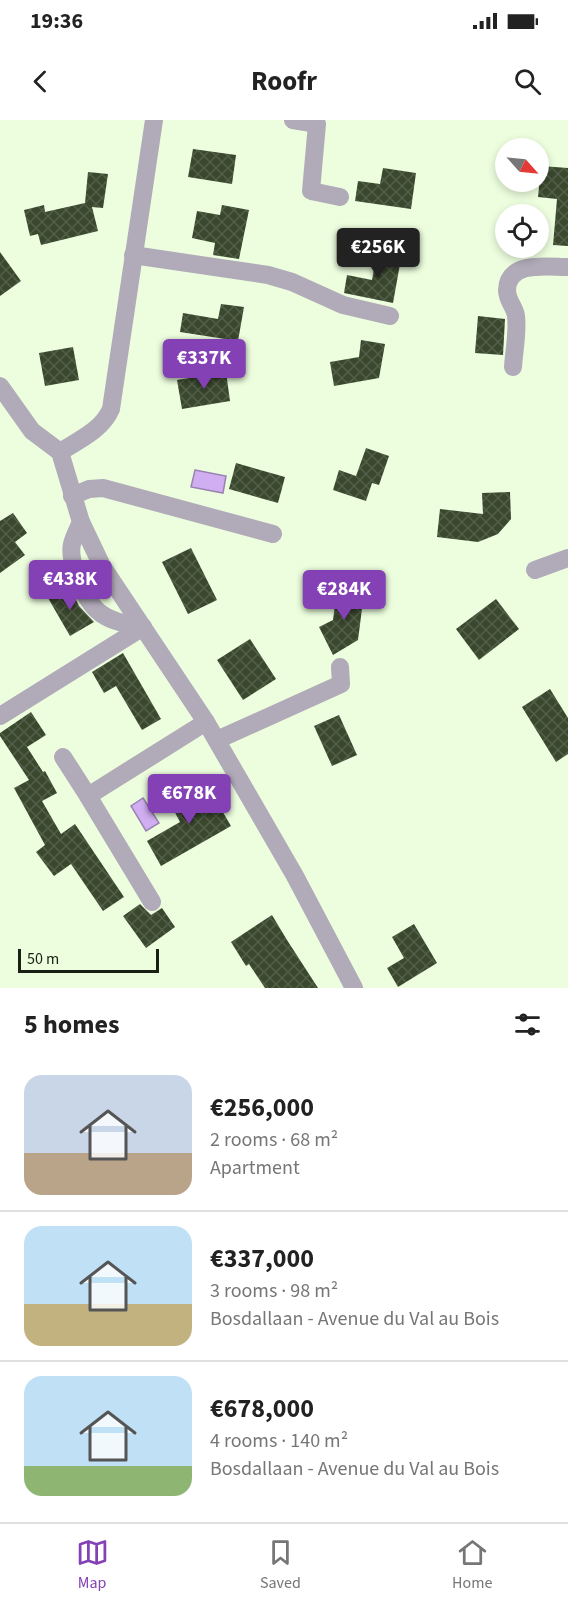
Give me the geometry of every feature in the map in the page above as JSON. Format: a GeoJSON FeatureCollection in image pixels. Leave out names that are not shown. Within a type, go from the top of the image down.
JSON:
{"type":"FeatureCollection","features":[{"type":"Feature","properties":{"kind":"street"},"geometry":{"type":"LineString","coordinates":[[60,452],[104,423],[111,409],[154,120]]}},
{"type":"Feature","properties":{"kind":"street"},"geometry":{"type":"LineString","coordinates":[[293,120],[317,124],[311,191],[340,197]]}},
{"type":"Feature","properties":{"kind":"street"},"geometry":{"type":"LineString","coordinates":[[133,255],[268,275],[292,282],[343,305],[390,316]]}},
{"type":"Feature","properties":{"kind":"street"},"geometry":{"type":"LineString","coordinates":[[513,367],[516,314],[509,303],[507,290],[509,280],[515,272],[527,267],[568,267]]}},
{"type":"Feature","properties":{"kind":"street"},"geometry":{"type":"LineString","coordinates":[[0,386],[32,431],[60,452],[81,522],[102,566],[217,740],[295,876],[354,988]]}},
{"type":"Feature","properties":{"kind":"street"},"geometry":{"type":"LineString","coordinates":[[72,496],[89,489],[103,488],[273,534]]}},
{"type":"Feature","properties":{"kind":"street"},"geometry":{"type":"LineString","coordinates":[[81,522],[72,545],[73,567],[87,597],[97,611],[113,620],[143,627]]}},
{"type":"Feature","properties":{"kind":"street"},"geometry":{"type":"LineString","coordinates":[[535,570],[568,558]]}},
{"type":"Feature","properties":{"kind":"street"},"geometry":{"type":"LineString","coordinates":[[0,716],[143,627]]}},
{"type":"Feature","properties":{"kind":"street"},"geometry":{"type":"LineString","coordinates":[[217,740],[341,684],[340,667]]}},
{"type":"Feature","properties":{"kind":"street"},"geometry":{"type":"LineString","coordinates":[[88,796],[206,722]]}},
{"type":"Feature","properties":{"kind":"street"},"geometry":{"type":"LineString","coordinates":[[63,758],[152,903]]}},
{"type":"Feature","properties":{"kind":"shaded area"},"geometry":{"type":"Polygon","coordinates":[[[195,470],[226,476],[223,493],[191,487],[195,470]]]}},
{"type":"Feature","properties":{"kind":"shaded area"},"geometry":{"type":"Polygon","coordinates":[[[143,798],[159,823],[146,831],[131,806],[143,798]]]}},
{"type":"Feature","properties":{"kind":"building"},"geometry":{"type":"Polygon","coordinates":[[[193,149],[236,155],[232,184],[188,177],[193,149]]]}},
{"type":"Feature","properties":{"kind":"building"},"geometry":{"type":"Polygon","coordinates":[[[549,167],[568,168],[568,246],[553,245],[557,199],[538,197],[538,192],[549,192],[549,167]]]}},
{"type":"Feature","properties":{"kind":"building"},"geometry":{"type":"Polygon","coordinates":[[[383,168],[416,173],[411,209],[355,201],[358,181],[380,184],[383,168]]]}},
{"type":"Feature","properties":{"kind":"building"},"geometry":{"type":"Polygon","coordinates":[[[88,172],[108,174],[103,208],[92,207],[98,231],[41,245],[38,234],[30,236],[24,210],[44,205],[45,212],[85,203],[88,172]]]}},
{"type":"Feature","properties":{"kind":"building"},"geometry":{"type":"Polygon","coordinates":[[[222,205],[249,210],[239,259],[213,255],[215,243],[192,238],[197,211],[220,215],[222,205]]]}},
{"type":"Feature","properties":{"kind":"building"},"geometry":{"type":"Polygon","coordinates":[[[378,248],[402,253],[393,303],[344,293],[347,275],[372,280],[378,248]]]}},
{"type":"Feature","properties":{"kind":"building"},"geometry":{"type":"Polygon","coordinates":[[[0,252],[21,281],[0,296],[0,252]]]}},
{"type":"Feature","properties":{"kind":"building"},"geometry":{"type":"Polygon","coordinates":[[[221,304],[244,307],[238,341],[180,332],[183,313],[218,319],[221,304]]]}},
{"type":"Feature","properties":{"kind":"building"},"geometry":{"type":"Polygon","coordinates":[[[478,316],[505,319],[503,355],[475,353],[478,316]]]}},
{"type":"Feature","properties":{"kind":"building"},"geometry":{"type":"Polygon","coordinates":[[[361,340],[385,344],[379,378],[334,386],[330,362],[359,357],[361,340]]]}},
{"type":"Feature","properties":{"kind":"building"},"geometry":{"type":"Polygon","coordinates":[[[73,347],[79,380],[45,386],[39,353],[73,347]]]}},
{"type":"Feature","properties":{"kind":"building"},"geometry":{"type":"Polygon","coordinates":[[[226,372],[230,401],[182,409],[177,380],[226,372]]]}},
{"type":"Feature","properties":{"kind":"building"},"geometry":{"type":"Polygon","coordinates":[[[366,448],[389,456],[379,485],[372,483],[366,501],[333,490],[339,470],[356,476],[366,448]]]}},
{"type":"Feature","properties":{"kind":"building"},"geometry":{"type":"Polygon","coordinates":[[[236,463],[285,477],[278,503],[229,489],[236,463]]]}},
{"type":"Feature","properties":{"kind":"building"},"geometry":{"type":"Polygon","coordinates":[[[510,492],[511,519],[498,534],[478,542],[437,537],[440,509],[483,514],[482,493],[510,492]]]}},
{"type":"Feature","properties":{"kind":"building"},"geometry":{"type":"Polygon","coordinates":[[[13,513],[27,533],[15,542],[25,555],[0,573],[0,521],[13,513]]]}},
{"type":"Feature","properties":{"kind":"building"},"geometry":{"type":"Polygon","coordinates":[[[191,548],[217,600],[188,614],[162,562],[191,548]]]}},
{"type":"Feature","properties":{"kind":"building"},"geometry":{"type":"Polygon","coordinates":[[[69,586],[79,606],[94,622],[70,636],[48,598],[69,586]]]}},
{"type":"Feature","properties":{"kind":"building"},"geometry":{"type":"Polygon","coordinates":[[[337,589],[364,593],[358,640],[333,655],[319,627],[333,620],[337,589]]]}},
{"type":"Feature","properties":{"kind":"building"},"geometry":{"type":"Polygon","coordinates":[[[496,599],[519,629],[479,660],[456,629],[496,599]]]}},
{"type":"Feature","properties":{"kind":"building"},"geometry":{"type":"Polygon","coordinates":[[[250,639],[276,679],[243,700],[217,660],[250,639]]]}},
{"type":"Feature","properties":{"kind":"building"},"geometry":{"type":"Polygon","coordinates":[[[123,653],[161,719],[142,730],[116,686],[104,693],[92,672],[123,653]]]}},
{"type":"Feature","properties":{"kind":"building"},"geometry":{"type":"Polygon","coordinates":[[[550,689],[568,718],[568,754],[556,762],[522,707],[550,689]]]}},
{"type":"Feature","properties":{"kind":"building"},"geometry":{"type":"Polygon","coordinates":[[[31,712],[46,735],[27,747],[43,772],[45,771],[57,793],[42,801],[61,834],[75,824],[124,897],[103,911],[71,864],[54,876],[36,852],[45,845],[14,788],[29,780],[0,736],[0,733],[31,712]]]}},
{"type":"Feature","properties":{"kind":"building"},"geometry":{"type":"Polygon","coordinates":[[[339,715],[357,755],[332,766],[314,726],[339,715]]]}},
{"type":"Feature","properties":{"kind":"building"},"geometry":{"type":"Polygon","coordinates":[[[195,784],[205,802],[214,797],[231,826],[161,866],[147,841],[180,822],[168,799],[195,784]]]}},
{"type":"Feature","properties":{"kind":"building"},"geometry":{"type":"Polygon","coordinates":[[[140,904],[151,915],[162,908],[175,927],[146,948],[123,916],[140,904]]]}},
{"type":"Feature","properties":{"kind":"building"},"geometry":{"type":"Polygon","coordinates":[[[272,915],[318,988],[265,988],[249,964],[246,966],[231,942],[272,915]]]}},
{"type":"Feature","properties":{"kind":"building"},"geometry":{"type":"Polygon","coordinates":[[[414,924],[437,963],[398,987],[387,968],[404,958],[392,937],[414,924]]]}}]}
